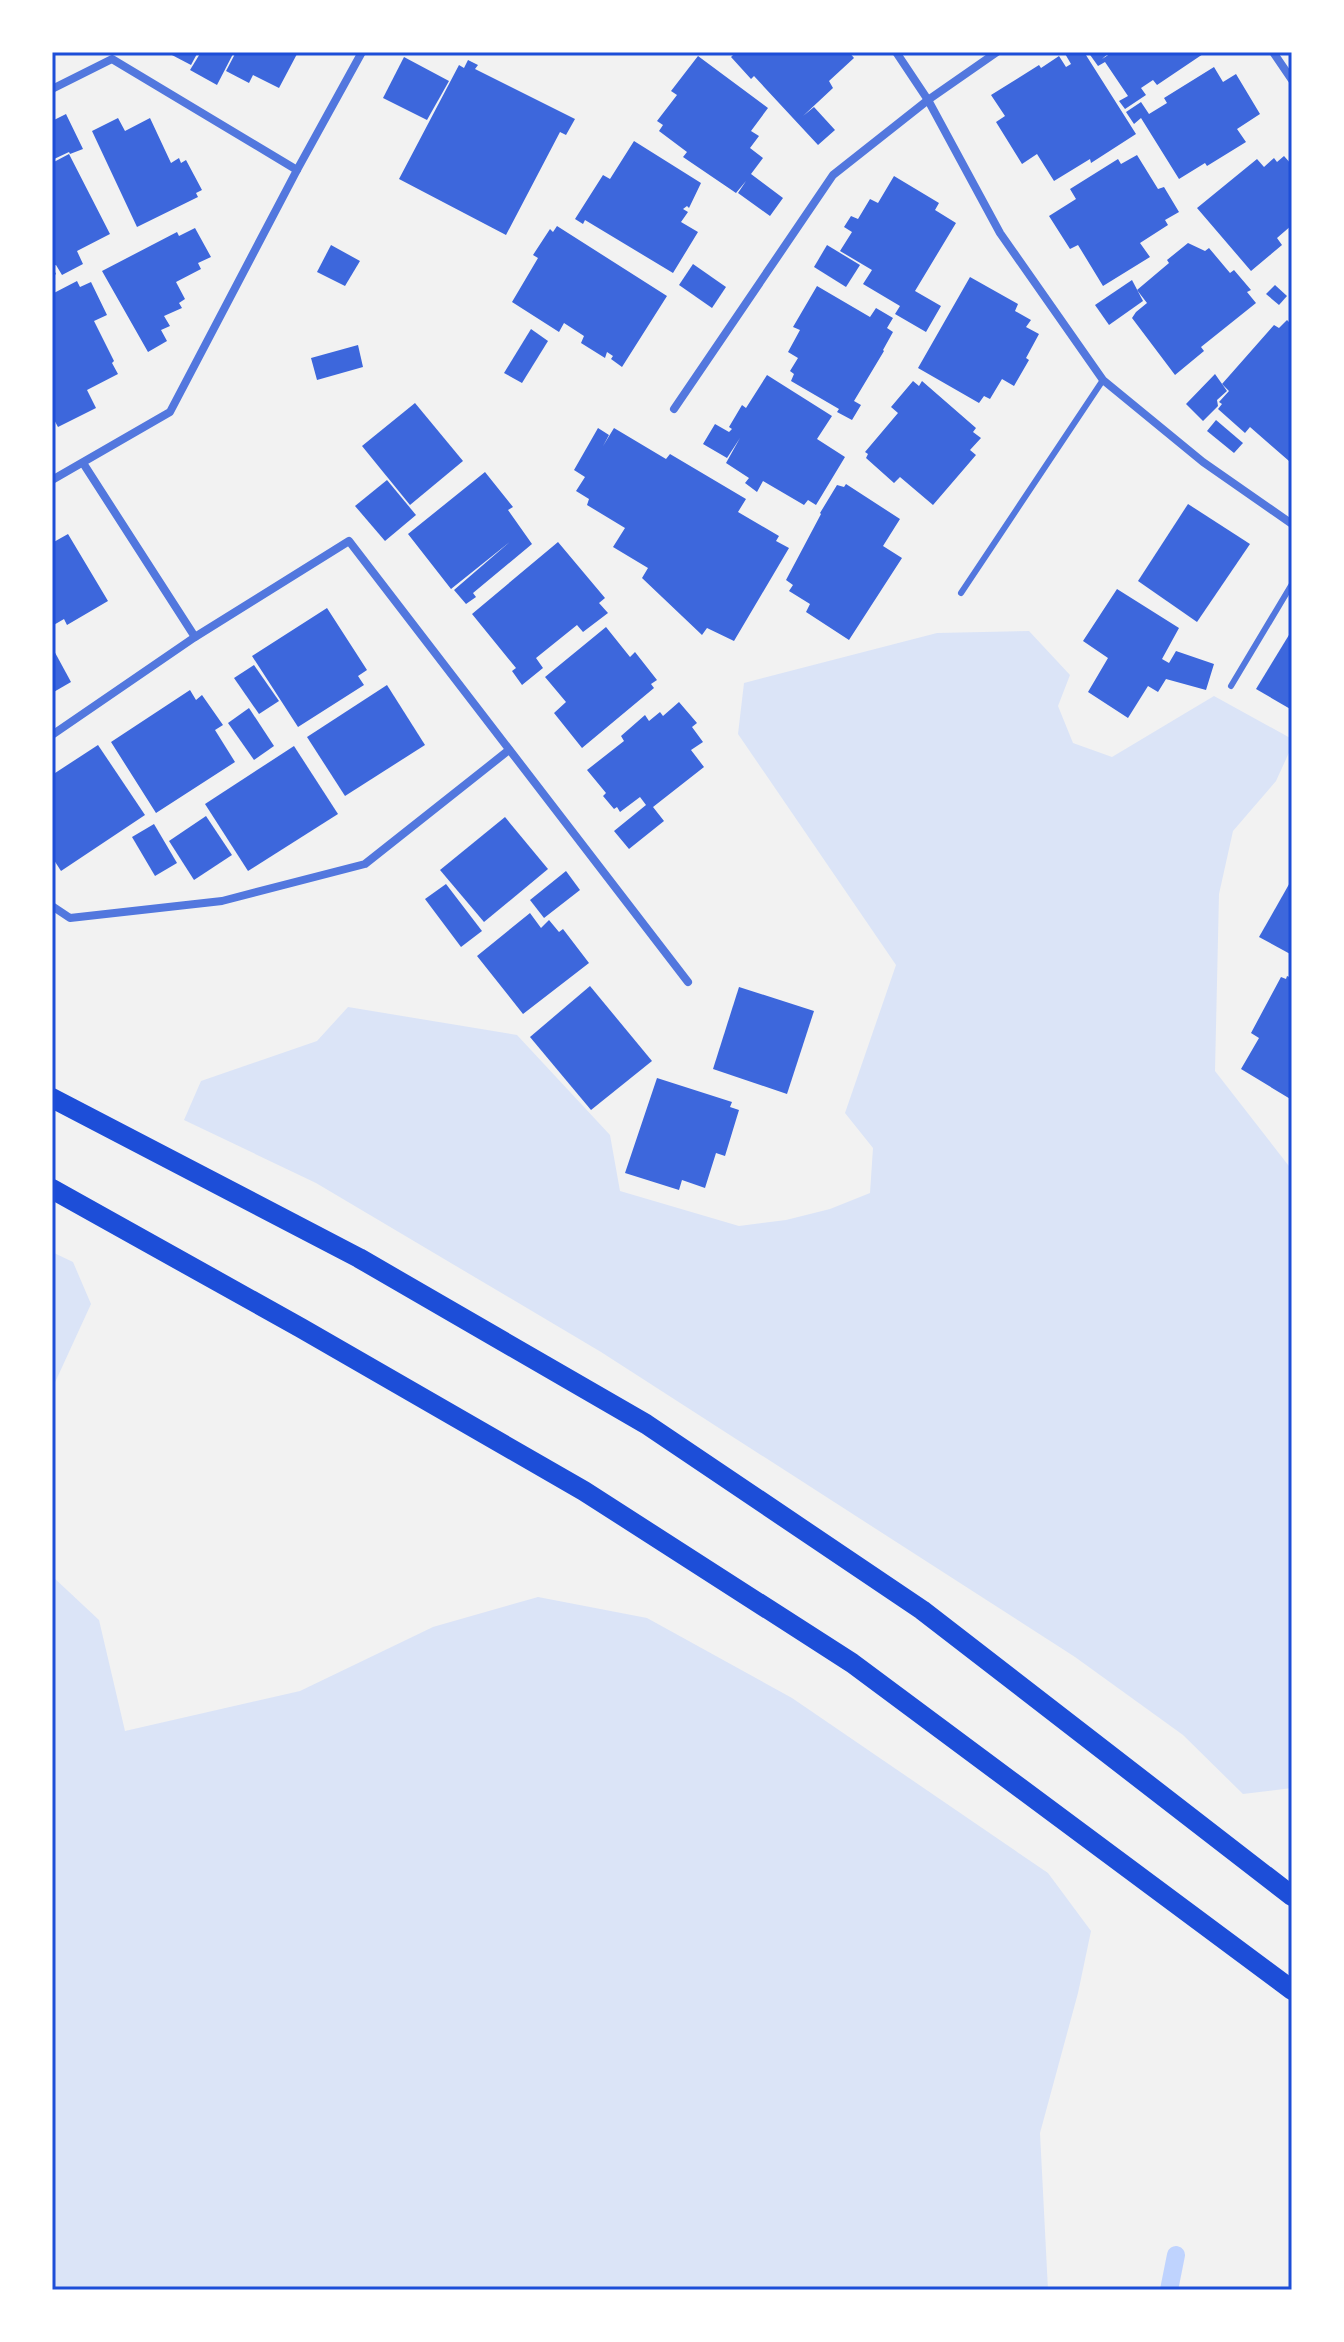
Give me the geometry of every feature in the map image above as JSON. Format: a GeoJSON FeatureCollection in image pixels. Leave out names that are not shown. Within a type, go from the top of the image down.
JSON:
{"type":"FeatureCollection","features":[{"type":"Feature","properties":{"kind":"main road"},"geometry":{"type":"LineString","coordinates":[[52,1098],[359,1258],[646,1424],[922,1610],[1292,1896]]}},
{"type":"Feature","properties":{"kind":"main road"},"geometry":{"type":"LineString","coordinates":[[52,1189],[584,1491],[852,1663],[1292,1990]]}},
{"type":"Feature","properties":{"kind":"street"},"geometry":{"type":"LineString","coordinates":[[52,480],[170,412],[362,52]]}},
{"type":"Feature","properties":{"kind":"street"},"geometry":{"type":"LineString","coordinates":[[896,52],[928,100],[1000,233],[1103,380],[1203,462],[1292,524]]}},
{"type":"Feature","properties":{"kind":"street"},"geometry":{"type":"LineString","coordinates":[[674,409],[833,175],[928,100],[997,52]]}},
{"type":"Feature","properties":{"kind":"street"},"geometry":{"type":"LineString","coordinates":[[1273,52],[1292,80]]}},
{"type":"Feature","properties":{"kind":"street"},"geometry":{"type":"LineString","coordinates":[[52,89],[112,59],[297,170]]}},
{"type":"Feature","properties":{"kind":"street"},"geometry":{"type":"LineString","coordinates":[[83,463],[195,637]]}},
{"type":"Feature","properties":{"kind":"street"},"geometry":{"type":"LineString","coordinates":[[52,735],[195,637],[349,541],[688,982]]}},
{"type":"Feature","properties":{"kind":"street"},"geometry":{"type":"LineString","coordinates":[[52,906],[70,918],[222,901],[365,864],[509,750]]}},
{"type":"Feature","properties":{"kind":"lane"},"geometry":{"type":"LineString","coordinates":[[961,593],[1103,380]]}},
{"type":"Feature","properties":{"kind":"lane"},"geometry":{"type":"LineString","coordinates":[[1231,686],[1292,584]]}},
{"type":"Feature","properties":{"kind":"shaded area"},"geometry":{"type":"Polygon","coordinates":[[[1029,631],[1070,675],[1058,706],[1073,743],[1112,757],[1214,696],[1292,739],[1292,746],[1276,781],[1233,831],[1219,894],[1215,1071],[1292,1170],[1292,1788],[1243,1794],[1183,1735],[1075,1657],[601,1352],[316,1183],[184,1120],[201,1081],[317,1041],[348,1007],[517,1035],[610,1135],[620,1191],[739,1226],[786,1220],[830,1209],[870,1193],[873,1148],[845,1113],[896,965],[738,734],[744,683],[937,633],[1029,631]]]}},
{"type":"Feature","properties":{"kind":"shaded area"},"geometry":{"type":"Polygon","coordinates":[[[52,1252],[73,1262],[91,1304],[52,1389],[52,1252]]]}},
{"type":"Feature","properties":{"kind":"shaded area"},"geometry":{"type":"Polygon","coordinates":[[[52,1576],[99,1620],[125,1731],[300,1691],[433,1627],[538,1597],[647,1618],[792,1698],[1048,1873],[1091,1931],[1078,1993],[1040,2133],[1048,2290],[52,2290],[52,1576]]]}},
{"type":"Feature","properties":{"kind":"building"},"geometry":{"type":"Polygon","coordinates":[[[198,52],[191,65],[170,54],[198,52]]]}},
{"type":"Feature","properties":{"kind":"building"},"geometry":{"type":"Polygon","coordinates":[[[201,52],[234,52],[217,85],[190,70],[201,52]]]}},
{"type":"Feature","properties":{"kind":"building"},"geometry":{"type":"Polygon","coordinates":[[[236,52],[297,54],[279,88],[253,75],[249,83],[226,71],[236,52]]]}},
{"type":"Feature","properties":{"kind":"building"},"geometry":{"type":"Polygon","coordinates":[[[736,52],[849,52],[854,58],[829,81],[833,88],[803,116],[814,107],[835,130],[818,145],[754,76],[751,79],[731,57],[736,52]]]}},
{"type":"Feature","properties":{"kind":"building"},"geometry":{"type":"Polygon","coordinates":[[[1064,52],[1084,52],[1136,134],[1091,163],[1090,159],[1054,181],[1037,154],[1022,164],[996,122],[1005,116],[991,95],[1059,56],[1066,67],[1071,64],[1064,52]]]}},
{"type":"Feature","properties":{"kind":"building"},"geometry":{"type":"Polygon","coordinates":[[[1088,52],[1110,52],[1102,59],[1113,52],[1206,52],[1157,85],[1153,80],[1141,88],[1146,95],[1125,109],[1119,101],[1128,96],[1105,62],[1098,66],[1088,52]]]}},
{"type":"Feature","properties":{"kind":"building"},"geometry":{"type":"Polygon","coordinates":[[[698,56],[768,108],[751,131],[759,136],[750,148],[763,158],[751,174],[783,198],[770,216],[738,193],[746,181],[736,193],[683,157],[687,152],[659,131],[663,125],[657,121],[677,95],[671,91],[698,56]]]}},
{"type":"Feature","properties":{"kind":"building"},"geometry":{"type":"Polygon","coordinates":[[[404,57],[449,81],[427,120],[383,98],[404,57]]]}},
{"type":"Feature","properties":{"kind":"building"},"geometry":{"type":"Polygon","coordinates":[[[468,60],[478,65],[475,69],[575,119],[566,135],[560,132],[506,235],[399,179],[459,65],[464,68],[468,60]]]}},
{"type":"Feature","properties":{"kind":"building"},"geometry":{"type":"Polygon","coordinates":[[[1214,67],[1223,82],[1236,74],[1260,114],[1237,129],[1246,142],[1179,179],[1141,118],[1134,124],[1126,112],[1141,102],[1149,114],[1167,103],[1164,98],[1214,67]]]}},
{"type":"Feature","properties":{"kind":"building"},"geometry":{"type":"Polygon","coordinates":[[[66,114],[83,149],[52,160],[52,121],[66,114]]]}},
{"type":"Feature","properties":{"kind":"building"},"geometry":{"type":"Polygon","coordinates":[[[118,118],[125,131],[150,118],[171,163],[179,158],[181,163],[186,160],[202,190],[196,193],[198,197],[137,227],[92,131],[118,118]]]}},
{"type":"Feature","properties":{"kind":"building"},"geometry":{"type":"Polygon","coordinates":[[[634,141],[701,183],[689,208],[683,209],[688,212],[681,222],[698,232],[673,273],[585,220],[583,224],[575,219],[603,175],[610,179],[634,141]]]}},
{"type":"Feature","properties":{"kind":"building"},"geometry":{"type":"Polygon","coordinates":[[[69,154],[110,234],[77,251],[83,264],[62,275],[56,265],[52,266],[52,163],[69,154]]]}},
{"type":"Feature","properties":{"kind":"building"},"geometry":{"type":"Polygon","coordinates":[[[1137,155],[1158,189],[1164,187],[1179,212],[1165,220],[1168,225],[1140,243],[1150,257],[1103,286],[1078,245],[1070,249],[1049,216],[1076,199],[1070,189],[1118,159],[1121,164],[1137,155]]]}},
{"type":"Feature","properties":{"kind":"building"},"geometry":{"type":"Polygon","coordinates":[[[1284,156],[1292,165],[1292,225],[1277,238],[1282,245],[1251,271],[1197,208],[1257,159],[1264,167],[1274,158],[1277,162],[1284,156]]]}},
{"type":"Feature","properties":{"kind":"building"},"geometry":{"type":"Polygon","coordinates":[[[894,176],[939,203],[935,210],[956,223],[915,291],[941,306],[926,332],[895,314],[900,306],[863,284],[872,270],[840,251],[852,232],[844,227],[851,216],[858,219],[870,199],[878,203],[894,176]]]}},
{"type":"Feature","properties":{"kind":"building"},"geometry":{"type":"Polygon","coordinates":[[[557,226],[667,296],[622,367],[607,352],[605,358],[581,343],[584,336],[564,323],[559,332],[512,302],[538,258],[533,255],[550,229],[553,232],[557,226]]]}},
{"type":"Feature","properties":{"kind":"building"},"geometry":{"type":"Polygon","coordinates":[[[195,228],[211,257],[198,263],[201,269],[176,282],[185,299],[179,303],[182,308],[164,316],[170,326],[161,330],[167,341],[148,352],[102,271],[177,232],[179,236],[195,228]]]}},
{"type":"Feature","properties":{"kind":"building"},"geometry":{"type":"Polygon","coordinates":[[[1188,243],[1205,251],[1209,248],[1230,273],[1234,270],[1251,290],[1247,292],[1256,303],[1201,347],[1204,351],[1175,375],[1132,318],[1147,303],[1137,290],[1188,243]]]}},
{"type":"Feature","properties":{"kind":"building"},"geometry":{"type":"Polygon","coordinates":[[[331,245],[360,261],[345,286],[317,272],[331,245]]]}},
{"type":"Feature","properties":{"kind":"building"},"geometry":{"type":"Polygon","coordinates":[[[827,245],[860,265],[846,287],[814,267],[827,245]]]}},
{"type":"Feature","properties":{"kind":"building"},"geometry":{"type":"Polygon","coordinates":[[[693,264],[726,287],[712,308],[679,285],[693,264]]]}},
{"type":"Feature","properties":{"kind":"building"},"geometry":{"type":"Polygon","coordinates":[[[970,277],[1018,304],[1015,311],[1031,320],[1026,327],[1039,334],[1014,386],[1002,379],[990,399],[984,396],[979,403],[918,368],[970,277]]]}},
{"type":"Feature","properties":{"kind":"building"},"geometry":{"type":"Polygon","coordinates":[[[1132,280],[1143,301],[1109,325],[1095,305],[1132,280]]]}},
{"type":"Feature","properties":{"kind":"building"},"geometry":{"type":"Polygon","coordinates":[[[77,281],[80,287],[91,282],[107,315],[94,321],[118,374],[87,390],[96,408],[58,427],[52,416],[52,294],[77,281]]]}},
{"type":"Feature","properties":{"kind":"building"},"geometry":{"type":"Polygon","coordinates":[[[1275,285],[1287,296],[1279,305],[1266,294],[1275,285]]]}},
{"type":"Feature","properties":{"kind":"building"},"geometry":{"type":"Polygon","coordinates":[[[817,286],[870,317],[876,308],[893,318],[887,328],[893,332],[854,401],[861,405],[852,420],[791,381],[794,374],[790,371],[798,358],[788,352],[800,330],[793,327],[817,286]]]}},
{"type":"Feature","properties":{"kind":"building"},"geometry":{"type":"Polygon","coordinates":[[[1287,320],[1292,325],[1292,458],[1289,461],[1250,427],[1245,433],[1218,409],[1222,404],[1219,402],[1229,391],[1222,384],[1274,325],[1279,328],[1287,320]]]}},
{"type":"Feature","properties":{"kind":"building"},"geometry":{"type":"Polygon","coordinates":[[[531,329],[548,341],[522,383],[504,373],[531,329]]]}},
{"type":"Feature","properties":{"kind":"building"},"geometry":{"type":"Polygon","coordinates":[[[358,345],[363,367],[317,380],[311,358],[358,345]]]}},
{"type":"Feature","properties":{"kind":"building"},"geometry":{"type":"Polygon","coordinates":[[[1215,374],[1227,391],[1203,421],[1186,404],[1215,374]]]}},
{"type":"Feature","properties":{"kind":"building"},"geometry":{"type":"Polygon","coordinates":[[[767,375],[832,416],[817,439],[845,457],[816,505],[808,500],[804,505],[763,481],[757,492],[745,483],[749,478],[726,463],[740,438],[727,458],[703,444],[715,424],[729,432],[732,429],[729,427],[742,405],[746,408],[767,375]]]}},
{"type":"Feature","properties":{"kind":"building"},"geometry":{"type":"Polygon","coordinates":[[[913,381],[919,386],[922,381],[976,428],[973,432],[981,438],[970,450],[976,455],[933,505],[900,477],[894,483],[866,458],[868,454],[865,452],[898,413],[891,407],[913,381]]]}},
{"type":"Feature","properties":{"kind":"building"},"geometry":{"type":"Polygon","coordinates":[[[415,403],[463,461],[410,505],[362,446],[415,403]]]}},
{"type":"Feature","properties":{"kind":"building"},"geometry":{"type":"Polygon","coordinates":[[[1216,420],[1243,443],[1234,453],[1207,431],[1216,420]]]}},
{"type":"Feature","properties":{"kind":"building"},"geometry":{"type":"Polygon","coordinates":[[[598,428],[609,435],[603,446],[614,428],[666,459],[670,454],[746,499],[738,512],[779,536],[776,541],[789,548],[734,641],[707,628],[702,635],[642,578],[648,568],[613,547],[625,528],[587,505],[589,499],[576,491],[585,477],[574,470],[598,428]]]}},
{"type":"Feature","properties":{"kind":"building"},"geometry":{"type":"Polygon","coordinates":[[[485,472],[513,507],[508,510],[532,544],[473,593],[476,597],[466,604],[454,590],[511,541],[451,589],[408,534],[485,472]]]}},
{"type":"Feature","properties":{"kind":"building"},"geometry":{"type":"Polygon","coordinates":[[[387,480],[416,515],[385,541],[355,506],[387,480]]]}},
{"type":"Feature","properties":{"kind":"building"},"geometry":{"type":"Polygon","coordinates":[[[846,484],[900,519],[883,546],[902,558],[849,640],[806,612],[810,604],[789,591],[793,585],[786,580],[837,485],[844,487],[846,484]]]}},
{"type":"Feature","properties":{"kind":"building"},"geometry":{"type":"Polygon","coordinates":[[[1188,504],[1250,544],[1197,622],[1138,581],[1188,504]]]}},
{"type":"Feature","properties":{"kind":"building"},"geometry":{"type":"Polygon","coordinates":[[[68,534],[108,601],[67,625],[64,619],[52,626],[52,543],[68,534]]]}},
{"type":"Feature","properties":{"kind":"building"},"geometry":{"type":"Polygon","coordinates":[[[558,542],[605,598],[599,603],[608,613],[583,632],[577,625],[536,658],[543,668],[522,685],[512,671],[516,668],[472,614],[558,542]]]}},
{"type":"Feature","properties":{"kind":"building"},"geometry":{"type":"Polygon","coordinates":[[[1117,589],[1179,628],[1162,659],[1169,663],[1176,651],[1214,664],[1206,690],[1166,679],[1158,692],[1148,686],[1128,718],[1088,692],[1108,658],[1083,641],[1117,589]]]}},
{"type":"Feature","properties":{"kind":"building"},"geometry":{"type":"Polygon","coordinates":[[[327,608],[367,670],[358,676],[364,685],[298,727],[252,656],[327,608]]]}},
{"type":"Feature","properties":{"kind":"building"},"geometry":{"type":"Polygon","coordinates":[[[606,627],[630,657],[635,652],[657,680],[651,684],[654,688],[582,748],[554,713],[566,702],[545,677],[606,627]]]}},
{"type":"Feature","properties":{"kind":"building"},"geometry":{"type":"Polygon","coordinates":[[[1292,630],[1292,710],[1256,689],[1292,630]]]}},
{"type":"Feature","properties":{"kind":"building"},"geometry":{"type":"Polygon","coordinates":[[[52,647],[71,682],[52,693],[52,647]]]}},
{"type":"Feature","properties":{"kind":"building"},"geometry":{"type":"Polygon","coordinates":[[[254,665],[279,701],[259,714],[234,678],[254,665]]]}},
{"type":"Feature","properties":{"kind":"building"},"geometry":{"type":"Polygon","coordinates":[[[387,685],[425,745],[345,796],[307,737],[387,685]]]}},
{"type":"Feature","properties":{"kind":"building"},"geometry":{"type":"Polygon","coordinates":[[[190,690],[196,700],[202,695],[223,725],[215,730],[235,762],[156,813],[111,742],[190,690]]]}},
{"type":"Feature","properties":{"kind":"building"},"geometry":{"type":"Polygon","coordinates":[[[679,702],[697,723],[692,727],[703,742],[691,750],[704,767],[653,807],[664,821],[629,849],[614,831],[646,805],[640,797],[620,812],[617,807],[614,809],[603,796],[606,793],[587,770],[624,741],[621,736],[645,715],[649,721],[660,712],[663,716],[679,702]]]}},
{"type":"Feature","properties":{"kind":"building"},"geometry":{"type":"Polygon","coordinates":[[[249,708],[274,746],[254,760],[228,723],[249,708]]]}},
{"type":"Feature","properties":{"kind":"building"},"geometry":{"type":"Polygon","coordinates":[[[98,745],[145,815],[61,871],[52,857],[52,775],[98,745]]]}},
{"type":"Feature","properties":{"kind":"building"},"geometry":{"type":"Polygon","coordinates":[[[294,746],[338,814],[248,871],[205,804],[294,746]]]}},
{"type":"Feature","properties":{"kind":"building"},"geometry":{"type":"Polygon","coordinates":[[[206,816],[232,855],[194,880],[169,841],[206,816]]]}},
{"type":"Feature","properties":{"kind":"building"},"geometry":{"type":"Polygon","coordinates":[[[505,817],[548,869],[484,922],[440,870],[505,817]]]}},
{"type":"Feature","properties":{"kind":"building"},"geometry":{"type":"Polygon","coordinates":[[[154,824],[177,863],[155,876],[132,837],[154,824]]]}},
{"type":"Feature","properties":{"kind":"building"},"geometry":{"type":"Polygon","coordinates":[[[566,871],[580,890],[544,918],[530,900],[566,871]]]}},
{"type":"Feature","properties":{"kind":"building"},"geometry":{"type":"Polygon","coordinates":[[[1292,879],[1292,955],[1259,937],[1292,879]]]}},
{"type":"Feature","properties":{"kind":"building"},"geometry":{"type":"Polygon","coordinates":[[[446,884],[482,931],[461,947],[425,899],[446,884]]]}},
{"type":"Feature","properties":{"kind":"building"},"geometry":{"type":"Polygon","coordinates":[[[530,913],[541,928],[549,920],[559,932],[563,929],[589,963],[523,1014],[477,956],[530,913]]]}},
{"type":"Feature","properties":{"kind":"building"},"geometry":{"type":"Polygon","coordinates":[[[1287,976],[1292,978],[1292,1100],[1241,1069],[1259,1038],[1251,1033],[1281,977],[1286,979],[1287,976]]]}},
{"type":"Feature","properties":{"kind":"building"},"geometry":{"type":"Polygon","coordinates":[[[590,986],[652,1061],[591,1110],[530,1037],[590,986]]]}},
{"type":"Feature","properties":{"kind":"building"},"geometry":{"type":"Polygon","coordinates":[[[739,987],[814,1011],[787,1094],[713,1069],[739,987]]]}},
{"type":"Feature","properties":{"kind":"building"},"geometry":{"type":"Polygon","coordinates":[[[657,1078],[732,1102],[730,1107],[739,1110],[725,1156],[716,1153],[705,1188],[682,1180],[679,1190],[625,1173],[657,1078]]]}},
{"type":"Feature","properties":{"kind":"waterway"},"geometry":{"type":"LineString","coordinates":[[1169,2290],[1176,2255]]}}]}
